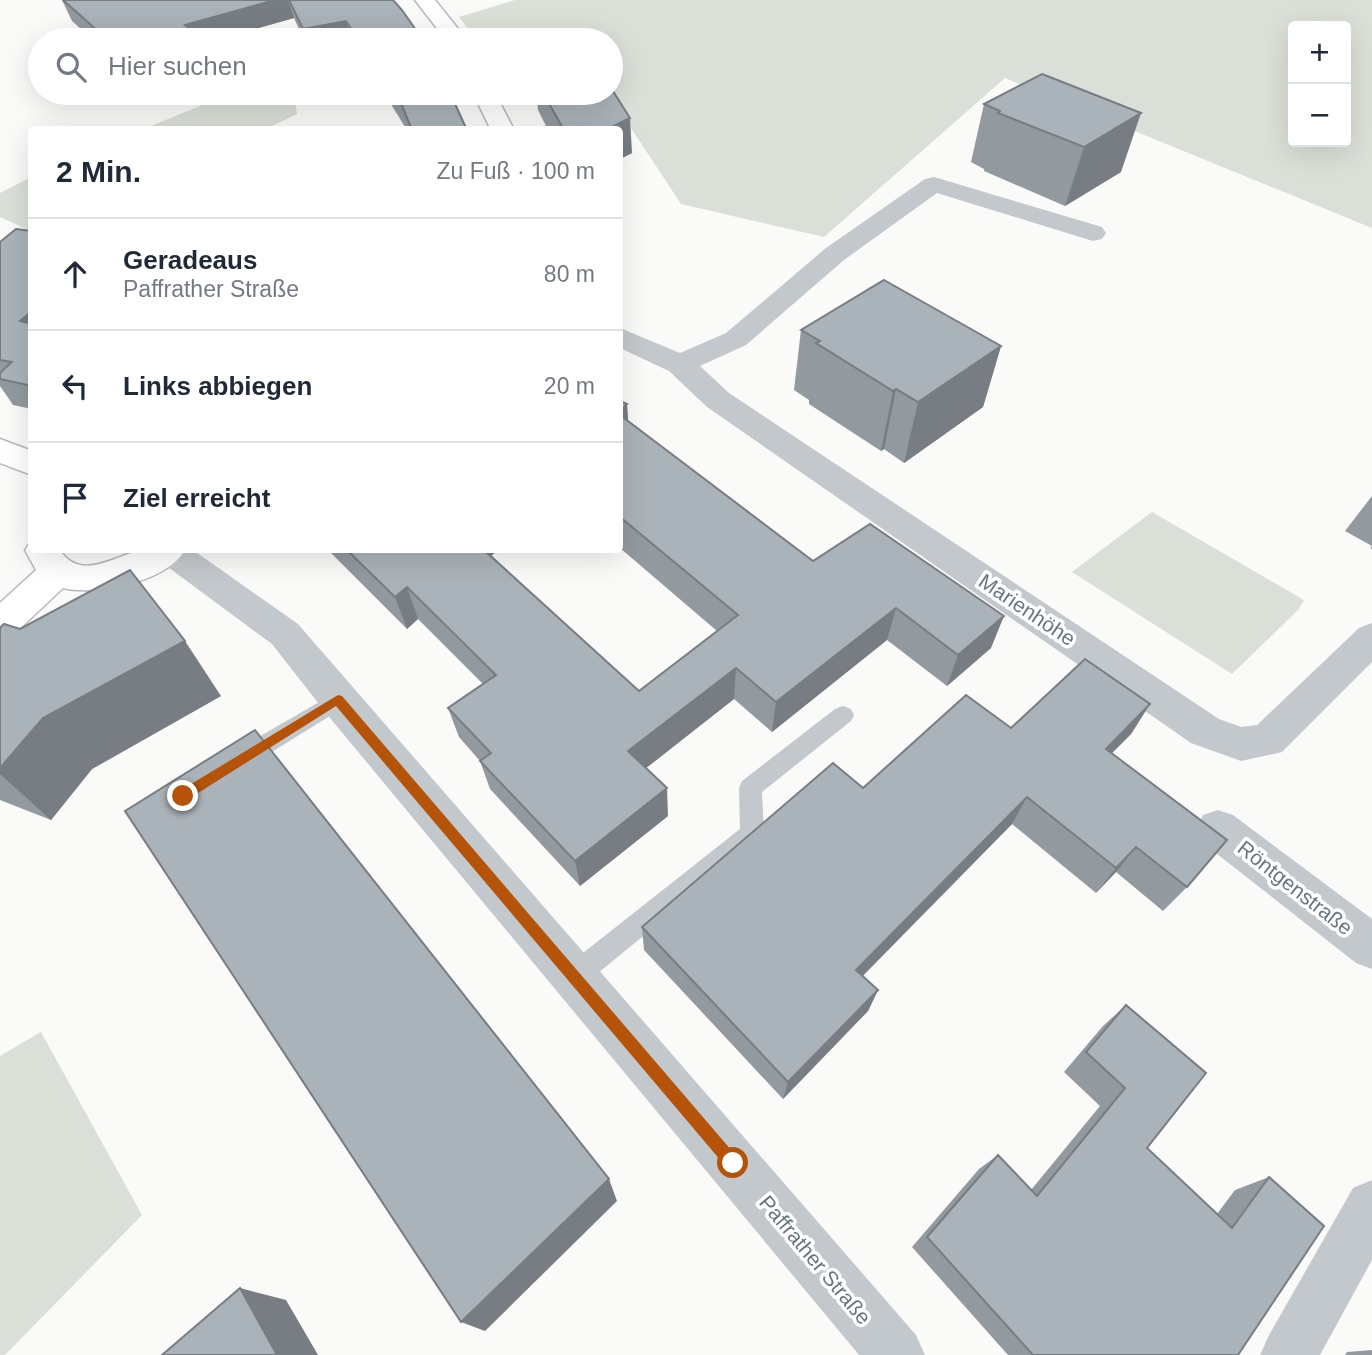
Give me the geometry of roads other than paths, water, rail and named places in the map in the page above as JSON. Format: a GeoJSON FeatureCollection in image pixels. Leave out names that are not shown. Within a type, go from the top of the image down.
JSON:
{"type":"FeatureCollection","features":[{"type":"Feature","properties":{"kind":"street"},"geometry":{"type":"LineString","coordinates":[[425,0],[447,28]]}},
{"type":"Feature","properties":{"kind":"street"},"geometry":{"type":"LineString","coordinates":[[490,105],[501,126]]}},
{"type":"Feature","properties":{"kind":"street"},"geometry":{"type":"LineString","coordinates":[[680,364],[736,339],[835,254],[934,184],[1093,233]]}},
{"type":"Feature","properties":{"kind":"street","name":"Marienhöhe"},"geometry":{"type":"LineString","coordinates":[[623,338],[680,364],[718,400],[1205,731],[1241,744],[1268,740],[1372,638]]}},
{"type":"Feature","properties":{"kind":"street"},"geometry":{"type":"LineString","coordinates":[[0,450],[28,462]]}},
{"type":"Feature","properties":{"kind":"street"},"geometry":{"type":"LineString","coordinates":[[0,625],[50,560],[83,577],[113,576],[133,570],[163,553]]}},
{"type":"Feature","properties":{"kind":"street","name":"Paffrather Straße"},"geometry":{"type":"LineString","coordinates":[[172,553],[285,634],[338,700],[896,1355]]}},
{"type":"Feature","properties":{"kind":"street","name":"Röntgenstraße"},"geometry":{"type":"LineString","coordinates":[[1218,829],[1372,947]]}},
{"type":"Feature","properties":{"kind":"street"},"geometry":{"type":"LineString","coordinates":[[1289,1355],[1372,1208]]}},
{"type":"Feature","properties":{"kind":"lane"},"geometry":{"type":"LineString","coordinates":[[227,768],[338,700]]}},
{"type":"Feature","properties":{"kind":"lane"},"geometry":{"type":"LineString","coordinates":[[573,977],[752,834],[750,788],[843,715]]}}]}
